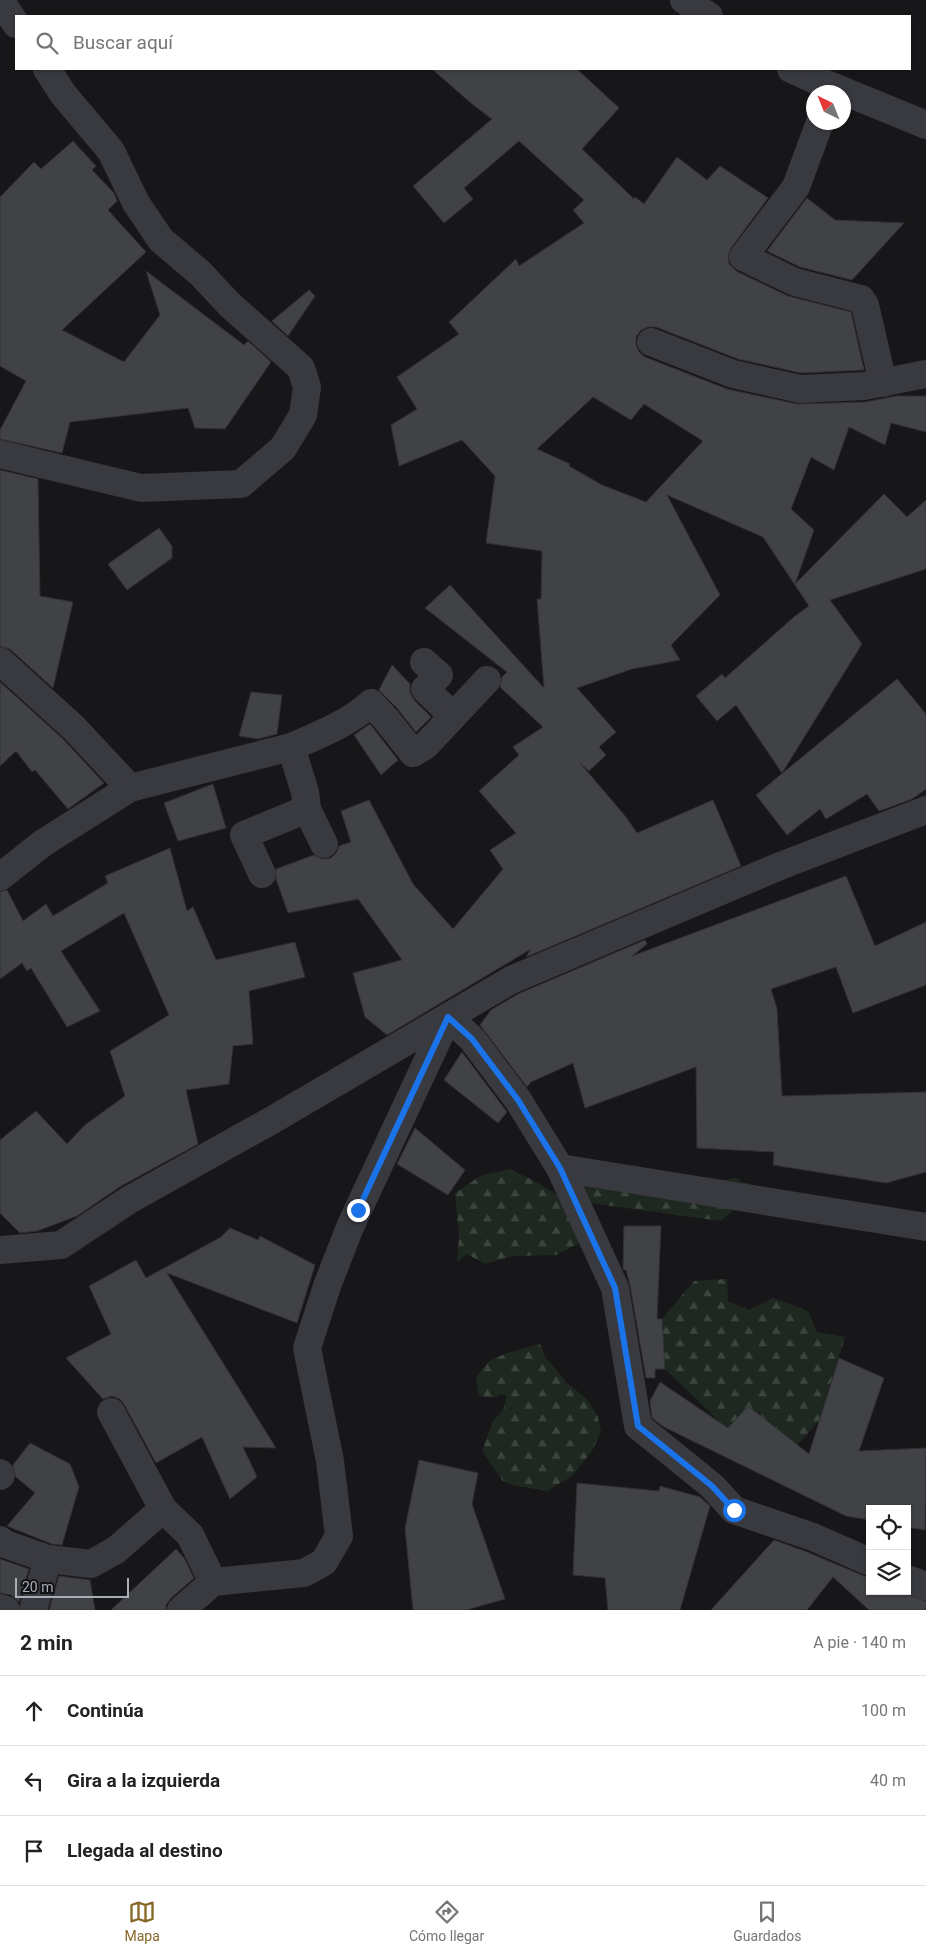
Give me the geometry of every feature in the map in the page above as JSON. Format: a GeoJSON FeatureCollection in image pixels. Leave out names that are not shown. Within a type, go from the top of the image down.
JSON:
{"type":"FeatureCollection","features":[{"type":"Feature","properties":{"kind":"street"},"geometry":{"type":"LineString","coordinates":[[0,0],[15,22]]}},
{"type":"Feature","properties":{"kind":"street"},"geometry":{"type":"LineString","coordinates":[[684,0],[707,15]]}},
{"type":"Feature","properties":{"kind":"street"},"geometry":{"type":"LineString","coordinates":[[0,454],[141,488],[240,484],[282,448],[303,414],[306,387],[301,368],[230,305],[200,273],[161,240],[136,203],[111,151],[63,94],[47,70]]}},
{"type":"Feature","properties":{"kind":"street"},"geometry":{"type":"LineString","coordinates":[[794,70],[821,85]]}},
{"type":"Feature","properties":{"kind":"street"},"geometry":{"type":"LineString","coordinates":[[851,97],[926,125]]}},
{"type":"Feature","properties":{"kind":"street"},"geometry":{"type":"LineString","coordinates":[[817,130],[796,187],[743,257],[795,282],[861,299],[865,305],[883,383]]}},
{"type":"Feature","properties":{"kind":"street"},"geometry":{"type":"LineString","coordinates":[[651,342],[733,374],[800,389],[864,386],[926,374]]}},
{"type":"Feature","properties":{"kind":"street"},"geometry":{"type":"LineString","coordinates":[[0,661],[74,728],[130,788]]}},
{"type":"Feature","properties":{"kind":"street"},"geometry":{"type":"LineString","coordinates":[[424,662],[439,675],[426,689],[453,716]]}},
{"type":"Feature","properties":{"kind":"street"},"geometry":{"type":"LineString","coordinates":[[0,877],[43,843],[130,788],[291,747],[335,728],[360,713],[371,703],[413,753],[426,745],[487,680]]}},
{"type":"Feature","properties":{"kind":"street"},"geometry":{"type":"LineString","coordinates":[[291,747],[305,792],[307,809],[324,844]]}},
{"type":"Feature","properties":{"kind":"street"},"geometry":{"type":"LineString","coordinates":[[262,874],[244,835],[307,809]]}},
{"type":"Feature","properties":{"kind":"street"},"geometry":{"type":"LineString","coordinates":[[0,1250],[61,1245],[129,1200],[274,1119],[510,980],[780,866],[926,810]]}},
{"type":"Feature","properties":{"kind":"street"},"geometry":{"type":"LineString","coordinates":[[448,1017],[472,1039],[512,1092],[560,1168],[615,1288],[638,1426],[712,1486],[734,1510],[813,1537],[866,1560]]}},
{"type":"Feature","properties":{"kind":"street"},"geometry":{"type":"LineString","coordinates":[[181,1610],[213,1582],[304,1573],[324,1562],[338,1536],[330,1461],[307,1348],[327,1286],[350,1227],[448,1017]]}},
{"type":"Feature","properties":{"kind":"street"},"geometry":{"type":"LineString","coordinates":[[560,1168],[926,1227]]}},
{"type":"Feature","properties":{"kind":"street"},"geometry":{"type":"LineString","coordinates":[[111,1412],[162,1509],[190,1535],[213,1582]]}},
{"type":"Feature","properties":{"kind":"street"},"geometry":{"type":"LineString","coordinates":[[0,1540],[5,1544],[48,1559],[91,1564],[116,1550],[162,1509]]}},
{"type":"Feature","properties":{"kind":"street"},"geometry":{"type":"LineString","coordinates":[[32,1610],[48,1559]]}},
{"type":"Feature","properties":{"kind":"street"},"geometry":{"type":"LineString","coordinates":[[911,1580],[926,1586]]}},
{"type":"Feature","properties":{"kind":"street"},"geometry":{"type":"LineString","coordinates":[[0,1608],[6,1610]]}},
{"type":"Feature","properties":{"kind":"green space"},"geometry":{"type":"Polygon","coordinates":[[[636,1165],[639,1178],[677,1172],[701,1183],[737,1178],[741,1182],[759,1187],[721,1221],[574,1201],[572,1183],[636,1165]]]}},
{"type":"Feature","properties":{"kind":"green space"},"geometry":{"type":"Polygon","coordinates":[[[509,1169],[533,1180],[559,1196],[584,1241],[556,1255],[513,1256],[485,1264],[467,1254],[457,1262],[459,1235],[455,1193],[480,1176],[509,1169]]]}},
{"type":"Feature","properties":{"kind":"green space"},"geometry":{"type":"Polygon","coordinates":[[[727,1279],[728,1301],[749,1310],[773,1298],[808,1311],[817,1332],[845,1337],[822,1418],[797,1445],[727,1429],[665,1369],[662,1319],[694,1281],[727,1279]]]}},
{"type":"Feature","properties":{"kind":"green space"},"geometry":{"type":"Polygon","coordinates":[[[540,1344],[546,1358],[567,1383],[587,1399],[598,1417],[601,1431],[592,1451],[572,1476],[547,1491],[512,1485],[503,1481],[482,1451],[493,1421],[503,1410],[507,1396],[501,1394],[492,1398],[479,1396],[476,1377],[489,1361],[507,1353],[540,1344]]]}},
{"type":"Feature","properties":{"kind":"building"},"geometry":{"type":"Polygon","coordinates":[[[433,70],[578,70],[619,108],[582,149],[634,199],[635,197],[644,204],[677,157],[707,180],[720,166],[768,198],[731,248],[728,256],[729,264],[736,271],[788,296],[851,312],[864,370],[801,373],[738,359],[656,327],[648,327],[641,330],[636,337],[636,345],[639,352],[645,357],[727,389],[797,404],[865,402],[897,396],[926,396],[926,432],[891,423],[885,445],[849,427],[834,470],[811,457],[791,509],[814,530],[795,584],[884,494],[907,517],[926,500],[926,569],[830,600],[862,644],[782,773],[736,705],[717,721],[696,696],[722,674],[725,678],[795,616],[809,606],[763,537],[667,495],[720,595],[671,645],[680,660],[632,669],[577,688],[616,732],[599,747],[606,755],[589,771],[580,763],[626,817],[637,833],[713,800],[741,866],[526,957],[531,949],[387,1035],[365,1017],[353,973],[402,960],[358,899],[288,913],[276,879],[276,869],[314,855],[322,859],[331,858],[337,852],[339,846],[351,842],[341,811],[369,800],[413,884],[453,929],[503,869],[490,850],[516,833],[479,791],[519,755],[513,747],[543,727],[500,687],[502,677],[507,672],[425,608],[450,585],[544,688],[537,599],[541,599],[542,551],[486,543],[495,476],[462,440],[399,466],[391,425],[417,409],[397,377],[459,334],[449,322],[516,259],[519,266],[584,223],[573,210],[584,200],[519,141],[464,188],[473,199],[444,223],[413,186],[492,119],[433,70]],[[593,397],[537,449],[570,464],[569,466],[602,485],[646,502],[703,441],[644,404],[631,420],[593,397]]]}},
{"type":"Feature","properties":{"kind":"building"},"geometry":{"type":"Polygon","coordinates":[[[73,141],[96,166],[92,170],[114,193],[117,201],[108,210],[146,252],[62,330],[124,362],[160,315],[146,271],[244,345],[248,341],[271,362],[225,429],[195,428],[188,408],[70,422],[62,453],[0,439],[0,430],[26,381],[0,366],[0,197],[34,162],[41,169],[73,141]]]}},
{"type":"Feature","properties":{"kind":"building"},"geometry":{"type":"Polygon","coordinates":[[[807,198],[835,220],[904,223],[852,280],[800,267],[767,251],[807,198]]]}},
{"type":"Feature","properties":{"kind":"building"},"geometry":{"type":"Polygon","coordinates":[[[309,290],[315,296],[288,336],[272,321],[309,290]]]}},
{"type":"Feature","properties":{"kind":"building"},"geometry":{"type":"Polygon","coordinates":[[[0,470],[38,479],[40,596],[73,602],[53,688],[10,649],[0,646],[0,470]]]}},
{"type":"Feature","properties":{"kind":"building"},"geometry":{"type":"Polygon","coordinates":[[[159,528],[172,546],[172,558],[127,590],[108,564],[159,528]]]}},
{"type":"Feature","properties":{"kind":"building"},"geometry":{"type":"Polygon","coordinates":[[[392,665],[410,684],[410,693],[414,700],[431,717],[416,732],[397,708],[379,690],[392,665]]]}},
{"type":"Feature","properties":{"kind":"building"},"geometry":{"type":"Polygon","coordinates":[[[897,679],[926,714],[926,789],[912,799],[879,811],[867,794],[826,819],[820,809],[787,835],[756,795],[897,679]]]}},
{"type":"Feature","properties":{"kind":"building"},"geometry":{"type":"Polygon","coordinates":[[[0,682],[63,739],[104,783],[68,809],[35,770],[32,772],[16,751],[0,766],[0,682]]]}},
{"type":"Feature","properties":{"kind":"building"},"geometry":{"type":"Polygon","coordinates":[[[251,692],[282,695],[277,734],[258,739],[239,736],[251,692]]]}},
{"type":"Feature","properties":{"kind":"building"},"geometry":{"type":"Polygon","coordinates":[[[370,724],[398,760],[381,775],[354,735],[370,724]]]}},
{"type":"Feature","properties":{"kind":"building"},"geometry":{"type":"Polygon","coordinates":[[[213,784],[226,828],[178,841],[164,803],[213,784]]]}},
{"type":"Feature","properties":{"kind":"building"},"geometry":{"type":"Polygon","coordinates":[[[170,848],[187,911],[193,907],[216,960],[295,942],[305,977],[249,991],[253,1044],[233,1046],[229,1084],[186,1090],[198,1144],[121,1186],[77,1216],[37,1231],[20,1233],[0,1213],[0,1140],[36,1111],[67,1144],[85,1125],[125,1096],[110,1051],[169,1015],[124,913],[61,951],[100,1011],[67,1027],[31,968],[27,971],[22,963],[0,979],[0,892],[7,890],[23,921],[46,904],[53,916],[108,883],[105,876],[170,848]]]}},
{"type":"Feature","properties":{"kind":"building"},"geometry":{"type":"Polygon","coordinates":[[[846,876],[875,946],[926,922],[926,985],[853,1013],[836,967],[771,989],[777,1009],[782,1096],[926,1092],[926,1172],[886,1183],[773,1165],[774,1152],[697,1148],[696,1067],[585,1108],[573,1063],[531,1082],[527,1087],[480,1025],[491,1010],[518,994],[645,940],[647,944],[632,956],[846,876]]]}},
{"type":"Feature","properties":{"kind":"building"},"geometry":{"type":"Polygon","coordinates":[[[462,1052],[507,1112],[498,1123],[444,1080],[462,1052]]]}},
{"type":"Feature","properties":{"kind":"building"},"geometry":{"type":"Polygon","coordinates":[[[415,1128],[465,1170],[448,1195],[397,1164],[415,1128]]]}},
{"type":"Feature","properties":{"kind":"building"},"geometry":{"type":"Polygon","coordinates":[[[624,1226],[661,1226],[657,1319],[662,1319],[665,1369],[655,1369],[655,1378],[646,1378],[630,1285],[626,1270],[623,1268],[624,1226]]]}},
{"type":"Feature","properties":{"kind":"building"},"geometry":{"type":"Polygon","coordinates":[[[230,1228],[258,1240],[260,1236],[315,1265],[297,1323],[167,1273],[276,1448],[243,1447],[257,1477],[230,1499],[202,1437],[156,1463],[120,1399],[112,1396],[103,1399],[66,1358],[111,1334],[89,1286],[136,1260],[146,1278],[221,1237],[230,1228]]]}},
{"type":"Feature","properties":{"kind":"building"},"geometry":{"type":"Polygon","coordinates":[[[839,1358],[884,1378],[859,1451],[926,1448],[925,1530],[911,1528],[911,1505],[866,1505],[866,1519],[846,1516],[664,1427],[652,1418],[650,1401],[660,1382],[728,1428],[748,1406],[809,1454],[839,1358]]]}},
{"type":"Feature","properties":{"kind":"building"},"geometry":{"type":"Polygon","coordinates":[[[30,1443],[70,1464],[79,1487],[62,1545],[52,1544],[7,1526],[35,1493],[16,1477],[13,1465],[30,1443]]]}},
{"type":"Feature","properties":{"kind":"building"},"geometry":{"type":"Polygon","coordinates":[[[419,1460],[478,1473],[472,1504],[505,1599],[466,1610],[413,1610],[405,1528],[419,1460]]]}},
{"type":"Feature","properties":{"kind":"building"},"geometry":{"type":"Polygon","coordinates":[[[577,1483],[659,1491],[660,1486],[700,1497],[710,1506],[680,1610],[608,1610],[605,1578],[573,1575],[577,1483]]]}},
{"type":"Feature","properties":{"kind":"building"},"geometry":{"type":"Polygon","coordinates":[[[774,1540],[866,1576],[866,1595],[909,1595],[926,1601],[926,1610],[869,1610],[833,1577],[807,1610],[711,1610],[774,1540]]]}},
{"type":"Feature","properties":{"kind":"building"},"geometry":{"type":"Polygon","coordinates":[[[176,1549],[184,1558],[194,1578],[171,1598],[166,1605],[166,1610],[111,1610],[176,1549]]]}},
{"type":"Feature","properties":{"kind":"building"},"geometry":{"type":"Polygon","coordinates":[[[0,1559],[29,1569],[19,1602],[11,1595],[0,1593],[0,1559]]]}},
{"type":"Feature","properties":{"kind":"building"},"geometry":{"type":"Polygon","coordinates":[[[59,1576],[90,1580],[95,1610],[49,1610],[59,1576]]]}},
{"type":"Feature","properties":{"kind":"route"},"geometry":{"type":"LineString","coordinates":[[358,1210],[448,1017],[472,1039],[518,1100],[560,1168],[615,1288],[638,1426],[712,1486],[734,1510]]}}]}
